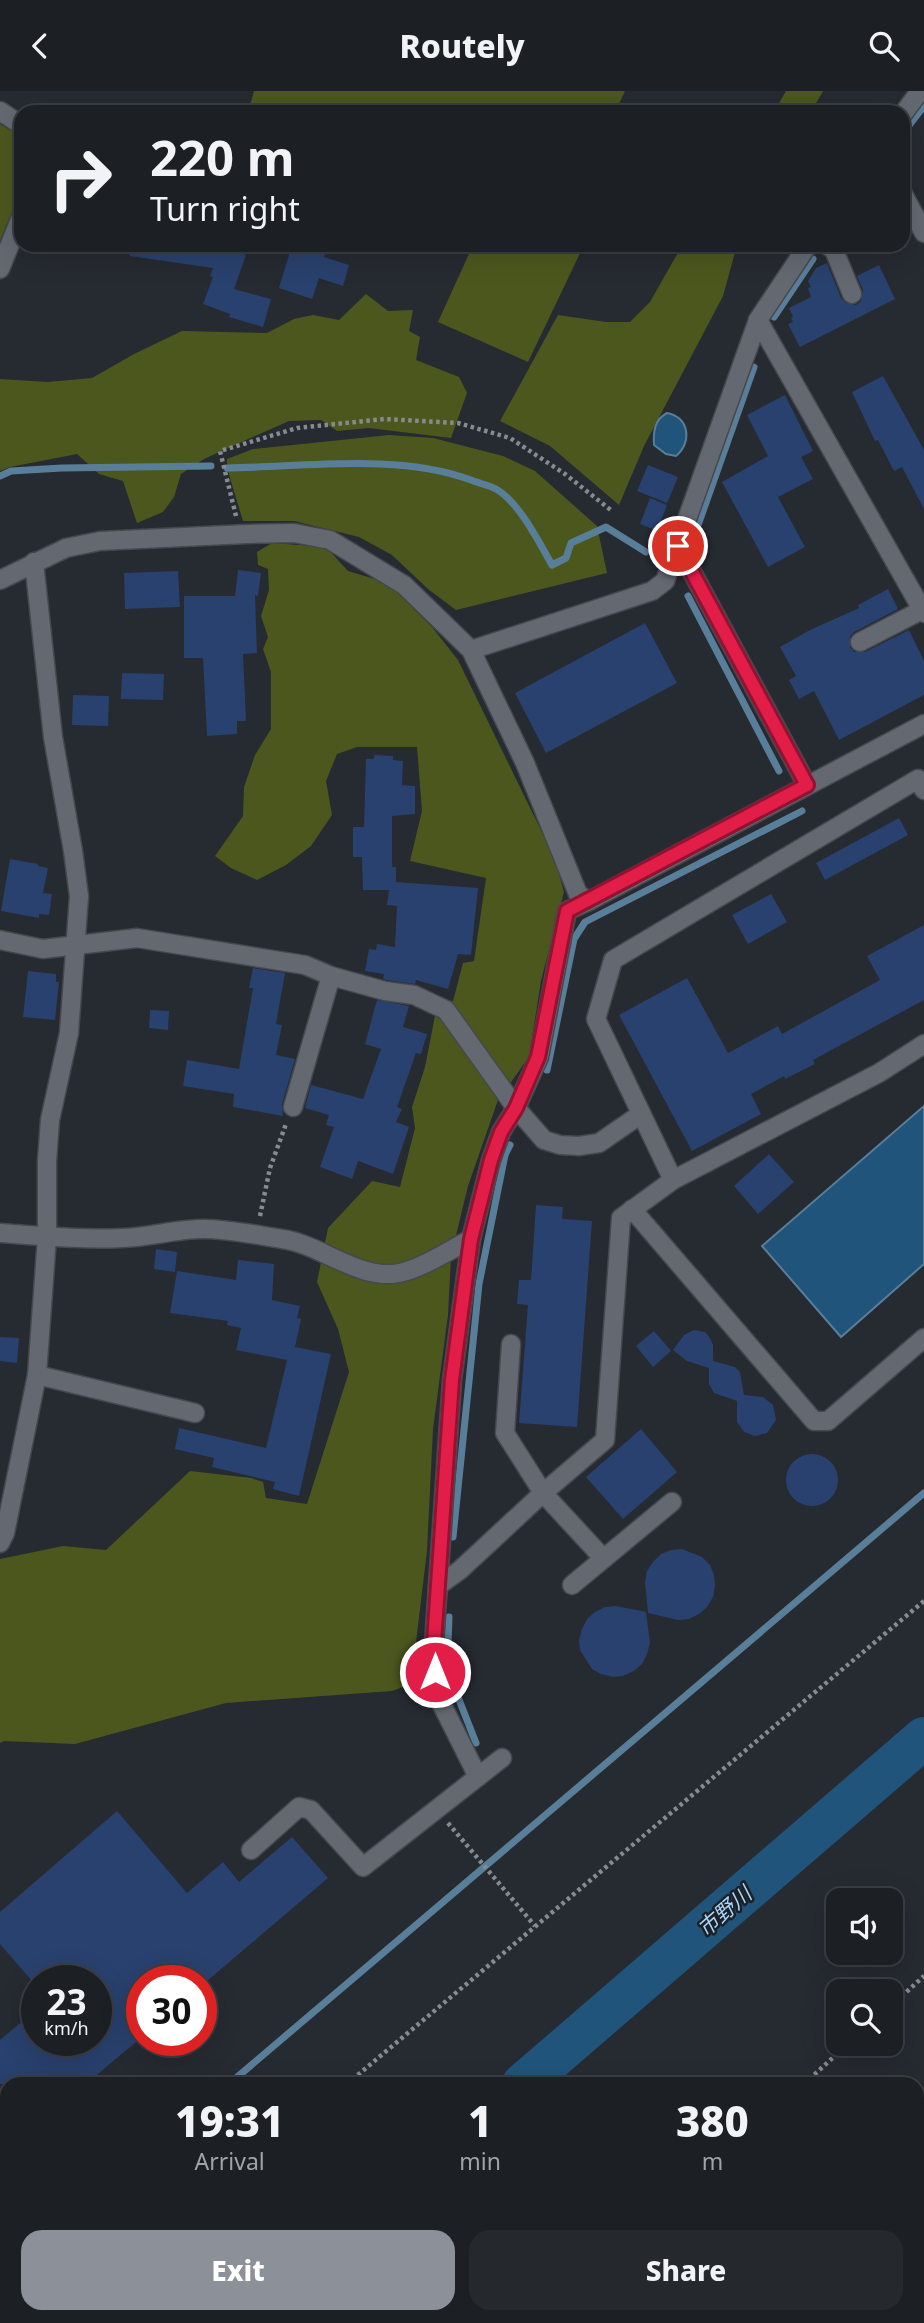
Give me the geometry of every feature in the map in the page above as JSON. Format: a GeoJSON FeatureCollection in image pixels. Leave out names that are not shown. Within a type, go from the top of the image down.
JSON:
{"type":"FeatureCollection","features":[{"type":"Feature","properties":{"kind":"street"},"geometry":{"type":"LineString","coordinates":[[910,207],[924,233]]}},
{"type":"Feature","properties":{"kind":"street"},"geometry":{"type":"LineString","coordinates":[[0,269],[14,234]]}},
{"type":"Feature","properties":{"kind":"street"},"geometry":{"type":"LineString","coordinates":[[471,650],[652,591],[665,582],[758,320],[803,252]]}},
{"type":"Feature","properties":{"kind":"street"},"geometry":{"type":"LineString","coordinates":[[835,252],[852,295]]}},
{"type":"Feature","properties":{"kind":"street"},"geometry":{"type":"LineString","coordinates":[[758,320],[923,611],[860,642]]}},
{"type":"Feature","properties":{"kind":"street"},"geometry":{"type":"LineString","coordinates":[[0,580],[66,548],[100,541],[293,533],[330,540],[404,585],[471,650],[525,763],[578,894],[589,901]]}},
{"type":"Feature","properties":{"kind":"street"},"geometry":{"type":"LineString","coordinates":[[678,546],[807,785]]}},
{"type":"Feature","properties":{"kind":"street"},"geometry":{"type":"LineString","coordinates":[[0,1543],[5,1534],[37,1375],[47,1237],[50,1121],[69,1033],[79,896],[74,851],[53,737],[34,562]]}},
{"type":"Feature","properties":{"kind":"street"},"geometry":{"type":"LineString","coordinates":[[478,1777],[454,1732],[436,1686],[433,1658],[452,1380],[471,1239],[501,1132],[516,1108],[538,1057],[567,911],[924,724]]}},
{"type":"Feature","properties":{"kind":"street"},"geometry":{"type":"LineString","coordinates":[[673,1181],[596,1019],[613,960],[918,779],[924,790]]}},
{"type":"Feature","properties":{"kind":"street"},"geometry":{"type":"LineString","coordinates":[[0,940],[43,949],[137,938],[305,965],[331,976],[385,991],[414,995],[446,1010],[516,1108],[544,1140],[560,1145],[600,1143],[640,1114]]}},
{"type":"Feature","properties":{"kind":"street"},"geometry":{"type":"LineString","coordinates":[[293,1107],[331,976]]}},
{"type":"Feature","properties":{"kind":"street"},"geometry":{"type":"LineString","coordinates":[[438,1587],[605,1440],[621,1218],[673,1181],[878,1073],[924,1044]]}},
{"type":"Feature","properties":{"kind":"street"},"geometry":{"type":"LineString","coordinates":[[632,1209],[814,1421],[828,1421],[924,1338]]}},
{"type":"Feature","properties":{"kind":"street"},"geometry":{"type":"LineString","coordinates":[[0,1233],[47,1237],[124,1238],[204,1229],[290,1240],[317,1248],[371,1272],[398,1273],[434,1259],[471,1239]]}},
{"type":"Feature","properties":{"kind":"street"},"geometry":{"type":"LineString","coordinates":[[511,1344],[505,1433],[543,1493],[603,1558]]}},
{"type":"Feature","properties":{"kind":"street"},"geometry":{"type":"LineString","coordinates":[[37,1375],[195,1413]]}},
{"type":"Feature","properties":{"kind":"street"},"geometry":{"type":"LineString","coordinates":[[572,1585],[672,1502]]}},
{"type":"Feature","properties":{"kind":"street"},"geometry":{"type":"LineString","coordinates":[[251,1850],[299,1807],[312,1810],[363,1867],[502,1758]]}},
{"type":"Feature","properties":{"kind":"path"},"geometry":{"type":"LineString","coordinates":[[240,534],[220,451],[298,428],[384,419],[458,423],[510,438],[565,474],[612,511]]}},
{"type":"Feature","properties":{"kind":"path"},"geometry":{"type":"LineString","coordinates":[[256,1235],[270,1168],[293,1107]]}},
{"type":"Feature","properties":{"kind":"path"},"geometry":{"type":"LineString","coordinates":[[355,2077],[924,1601]]}},
{"type":"Feature","properties":{"kind":"path"},"geometry":{"type":"LineString","coordinates":[[431,1813],[476,1855],[535,1926]]}},
{"type":"Feature","properties":{"kind":"path"},"geometry":{"type":"LineString","coordinates":[[903,1995],[924,1976]]}},
{"type":"Feature","properties":{"kind":"path"},"geometry":{"type":"LineString","coordinates":[[812,2077],[835,2056]]}},
{"type":"Feature","properties":{"kind":"green space"},"geometry":{"type":"Polygon","coordinates":[[[254,91],[625,91],[618,105],[250,105],[254,91]]]}},
{"type":"Feature","properties":{"kind":"green space"},"geometry":{"type":"Polygon","coordinates":[[[786,91],[823,91],[815,105],[778,105],[786,91]]]}},
{"type":"Feature","properties":{"kind":"green space"},"geometry":{"type":"Polygon","coordinates":[[[0,124],[14,133],[14,207],[0,241],[0,124]]]}},
{"type":"Feature","properties":{"kind":"green space"},"geometry":{"type":"Polygon","coordinates":[[[470,252],[581,252],[528,362],[438,322],[470,252]]]}},
{"type":"Feature","properties":{"kind":"green space"},"geometry":{"type":"Polygon","coordinates":[[[679,252],[735,252],[723,296],[644,446],[619,505],[550,446],[500,421],[558,315],[606,322],[630,322],[650,302],[679,252]]]}},
{"type":"Feature","properties":{"kind":"green space"},"geometry":{"type":"Polygon","coordinates":[[[366,294],[388,311],[413,310],[409,331],[420,337],[416,360],[459,377],[467,393],[451,438],[369,428],[337,431],[321,420],[289,421],[204,459],[181,474],[174,497],[163,512],[137,523],[123,481],[99,474],[77,454],[0,471],[0,379],[48,382],[92,378],[182,331],[267,333],[294,319],[313,315],[339,320],[366,294]]]}},
{"type":"Feature","properties":{"kind":"green space"},"geometry":{"type":"Polygon","coordinates":[[[389,435],[433,438],[503,456],[535,471],[597,526],[607,573],[456,610],[428,589],[392,555],[359,537],[294,521],[243,521],[227,468],[227,459],[253,449],[389,435]]]}},
{"type":"Feature","properties":{"kind":"green space"},"geometry":{"type":"Polygon","coordinates":[[[272,543],[326,547],[348,571],[388,583],[432,627],[458,660],[555,859],[564,892],[541,981],[529,1057],[498,1100],[468,1186],[451,1256],[448,1315],[433,1429],[427,1551],[411,1684],[392,1691],[226,1703],[75,1744],[0,1743],[0,1559],[63,1546],[106,1550],[190,1471],[251,1478],[263,1482],[266,1498],[307,1504],[349,1372],[338,1329],[317,1282],[328,1228],[372,1181],[400,1187],[415,1128],[412,1107],[425,1067],[438,1000],[453,1001],[463,963],[474,961],[486,878],[410,861],[422,811],[417,747],[357,747],[337,754],[326,781],[332,815],[311,846],[286,865],[257,880],[231,868],[215,856],[243,816],[244,787],[255,755],[271,729],[271,672],[263,649],[268,637],[261,616],[269,590],[268,569],[258,565],[257,552],[272,543]]]}},
{"type":"Feature","properties":{"kind":"water"},"geometry":{"type":"Polygon","coordinates":[[[667,413],[675,415],[686,431],[685,444],[676,456],[666,454],[654,445],[656,426],[667,413]]]}},
{"type":"Feature","properties":{"kind":"water"},"geometry":{"type":"Polygon","coordinates":[[[924,1106],[924,1264],[841,1337],[762,1246],[924,1106]]]}},
{"type":"Feature","properties":{"kind":"building"},"geometry":{"type":"Polygon","coordinates":[[[130,252],[238,252],[246,255],[234,289],[271,299],[263,327],[229,317],[230,314],[203,304],[213,277],[210,276],[213,268],[130,256],[130,252]]]}},
{"type":"Feature","properties":{"kind":"building"},"geometry":{"type":"Polygon","coordinates":[[[290,252],[326,252],[324,257],[349,265],[343,286],[319,278],[312,299],[279,288],[290,252]]]}},
{"type":"Feature","properties":{"kind":"building"},"geometry":{"type":"Polygon","coordinates":[[[827,263],[841,298],[846,303],[856,305],[861,301],[863,290],[857,276],[879,265],[895,299],[800,347],[788,324],[793,322],[789,308],[811,297],[808,281],[816,268],[827,263]]]}},
{"type":"Feature","properties":{"kind":"building"},"geometry":{"type":"Polygon","coordinates":[[[883,376],[924,450],[924,509],[902,467],[894,471],[878,440],[875,441],[852,392],[883,376]]]}},
{"type":"Feature","properties":{"kind":"building"},"geometry":{"type":"Polygon","coordinates":[[[785,395],[813,451],[801,457],[813,479],[778,497],[805,547],[768,567],[722,482],[768,456],[747,415],[785,395]]]}},
{"type":"Feature","properties":{"kind":"building"},"geometry":{"type":"Polygon","coordinates":[[[648,465],[678,477],[667,503],[637,491],[648,465]]]}},
{"type":"Feature","properties":{"kind":"building"},"geometry":{"type":"Polygon","coordinates":[[[650,498],[667,505],[657,531],[640,524],[650,498]]]}},
{"type":"Feature","properties":{"kind":"building"},"geometry":{"type":"Polygon","coordinates":[[[238,570],[261,573],[258,596],[255,595],[257,653],[243,654],[246,721],[237,721],[237,734],[207,736],[203,658],[184,658],[184,596],[235,596],[238,570]]]}},
{"type":"Feature","properties":{"kind":"building"},"geometry":{"type":"Polygon","coordinates":[[[178,571],[180,607],[125,609],[124,573],[178,571]]]}},
{"type":"Feature","properties":{"kind":"building"},"geometry":{"type":"Polygon","coordinates":[[[888,589],[898,609],[854,632],[850,636],[850,647],[854,652],[865,652],[909,630],[924,661],[924,695],[839,740],[814,691],[799,699],[789,680],[796,676],[780,647],[859,608],[858,605],[888,589]]]}},
{"type":"Feature","properties":{"kind":"building"},"geometry":{"type":"Polygon","coordinates":[[[645,623],[677,683],[546,753],[515,693],[645,623]]]}},
{"type":"Feature","properties":{"kind":"building"},"geometry":{"type":"Polygon","coordinates":[[[122,673],[164,674],[163,700],[121,699],[122,673]]]}},
{"type":"Feature","properties":{"kind":"building"},"geometry":{"type":"Polygon","coordinates":[[[73,695],[109,696],[108,726],[72,725],[73,695]]]}},
{"type":"Feature","properties":{"kind":"building"},"geometry":{"type":"Polygon","coordinates":[[[374,755],[393,756],[393,760],[403,761],[402,785],[415,786],[415,814],[392,816],[392,867],[396,867],[396,882],[478,888],[471,955],[458,954],[448,989],[416,980],[415,984],[387,980],[383,979],[384,974],[365,971],[369,949],[376,950],[377,944],[395,947],[397,906],[387,905],[389,890],[363,890],[362,857],[353,857],[353,827],[364,827],[366,759],[374,759],[374,755]]]}},
{"type":"Feature","properties":{"kind":"building"},"geometry":{"type":"Polygon","coordinates":[[[899,818],[908,835],[825,880],[816,863],[899,818]]]}},
{"type":"Feature","properties":{"kind":"building"},"geometry":{"type":"Polygon","coordinates":[[[10,859],[48,868],[43,893],[52,894],[49,915],[39,914],[39,918],[1,911],[10,859]]]}},
{"type":"Feature","properties":{"kind":"building"},"geometry":{"type":"Polygon","coordinates":[[[771,894],[787,922],[748,944],[732,915],[771,894]]]}},
{"type":"Feature","properties":{"kind":"building"},"geometry":{"type":"Polygon","coordinates":[[[924,925],[924,1000],[813,1060],[815,1064],[785,1079],[784,1076],[751,1094],[761,1114],[692,1151],[619,1015],[687,978],[728,1053],[778,1026],[782,1034],[880,980],[867,956],[924,925]]]}},
{"type":"Feature","properties":{"kind":"building"},"geometry":{"type":"Polygon","coordinates":[[[253,968],[285,973],[276,1024],[282,1025],[276,1055],[295,1059],[282,1104],[283,1116],[233,1107],[234,1094],[183,1086],[187,1060],[239,1069],[253,988],[249,988],[253,968]]]}},
{"type":"Feature","properties":{"kind":"building"},"geometry":{"type":"Polygon","coordinates":[[[28,971],[56,974],[56,982],[59,982],[55,1020],[23,1017],[28,971]]]}},
{"type":"Feature","properties":{"kind":"building"},"geometry":{"type":"Polygon","coordinates":[[[377,1000],[409,1006],[403,1027],[427,1034],[421,1054],[416,1053],[397,1107],[402,1109],[396,1122],[409,1127],[393,1174],[358,1161],[352,1179],[320,1167],[334,1127],[326,1125],[329,1115],[305,1108],[311,1085],[363,1099],[381,1049],[365,1044],[377,1000]]]}},
{"type":"Feature","properties":{"kind":"building"},"geometry":{"type":"Polygon","coordinates":[[[150,1010],[169,1011],[168,1030],[149,1028],[150,1010]]]}},
{"type":"Feature","properties":{"kind":"building"},"geometry":{"type":"Polygon","coordinates":[[[769,1154],[794,1182],[758,1214],[734,1186],[769,1154]]]}},
{"type":"Feature","properties":{"kind":"building"},"geometry":{"type":"Polygon","coordinates":[[[536,1205],[563,1207],[562,1219],[592,1221],[577,1427],[519,1423],[528,1305],[517,1304],[519,1280],[531,1280],[536,1205]]]}},
{"type":"Feature","properties":{"kind":"building"},"geometry":{"type":"Polygon","coordinates":[[[156,1249],[177,1252],[175,1272],[154,1269],[156,1249]]]}},
{"type":"Feature","properties":{"kind":"building"},"geometry":{"type":"Polygon","coordinates":[[[238,1260],[274,1264],[272,1300],[300,1306],[297,1318],[301,1319],[295,1347],[331,1354],[299,1496],[273,1489],[275,1482],[212,1467],[214,1458],[175,1449],[179,1428],[266,1448],[287,1360],[236,1350],[241,1328],[227,1325],[228,1321],[170,1313],[177,1271],[236,1280],[238,1260]]]}},
{"type":"Feature","properties":{"kind":"building"},"geometry":{"type":"Polygon","coordinates":[[[694,1330],[705,1332],[710,1338],[713,1361],[735,1367],[740,1372],[744,1395],[763,1397],[773,1405],[776,1420],[767,1433],[755,1436],[744,1432],[737,1422],[737,1401],[714,1393],[709,1384],[709,1368],[687,1361],[673,1350],[684,1335],[694,1330]]]}},
{"type":"Feature","properties":{"kind":"building"},"geometry":{"type":"Polygon","coordinates":[[[654,1331],[671,1351],[653,1367],[636,1346],[654,1331]]]}},
{"type":"Feature","properties":{"kind":"building"},"geometry":{"type":"Polygon","coordinates":[[[0,1337],[19,1338],[17,1363],[0,1361],[0,1337]]]}},
{"type":"Feature","properties":{"kind":"building"},"geometry":{"type":"Polygon","coordinates":[[[641,1429],[677,1472],[623,1519],[586,1477],[641,1429]]]}},
{"type":"Feature","properties":{"kind":"building"},"geometry":{"type":"Polygon","coordinates":[[[812,1454],[831,1461],[838,1480],[831,1499],[812,1506],[793,1499],[786,1480],[793,1461],[812,1454]]]}},
{"type":"Feature","properties":{"kind":"building"},"geometry":{"type":"Polygon","coordinates":[[[682,1549],[702,1557],[710,1565],[714,1575],[713,1597],[707,1607],[689,1619],[678,1620],[648,1613],[645,1582],[647,1571],[661,1554],[682,1549]]]}},
{"type":"Feature","properties":{"kind":"building"},"geometry":{"type":"Polygon","coordinates":[[[616,1606],[646,1612],[650,1643],[642,1664],[623,1676],[612,1677],[592,1669],[580,1650],[579,1640],[587,1619],[605,1607],[616,1606]]]}},
{"type":"Feature","properties":{"kind":"building"},"geometry":{"type":"Polygon","coordinates":[[[117,1811],[187,1893],[223,1862],[239,1882],[292,1837],[328,1878],[217,1972],[217,1965],[126,1965],[126,2050],[94,2077],[0,2077],[0,2040],[21,2022],[21,2056],[112,2056],[112,1965],[21,1965],[21,1968],[0,1944],[0,1912],[117,1811]]]}},
{"type":"Feature","properties":{"kind":"waterway"},"geometry":{"type":"LineString","coordinates":[[910,124],[924,106]]}},
{"type":"Feature","properties":{"kind":"waterway"},"geometry":{"type":"LineString","coordinates":[[774,317],[813,259]]}},
{"type":"Feature","properties":{"kind":"waterway"},"geometry":{"type":"LineString","coordinates":[[691,545],[754,367]]}},
{"type":"Feature","properties":{"kind":"waterway"},"geometry":{"type":"LineString","coordinates":[[227,468],[351,463],[443,472],[490,486],[504,495],[528,523],[552,565],[566,558],[571,543],[606,527],[646,552]]}},
{"type":"Feature","properties":{"kind":"waterway"},"geometry":{"type":"LineString","coordinates":[[0,476],[11,471],[62,468],[211,466]]}},
{"type":"Feature","properties":{"kind":"waterway"},"geometry":{"type":"LineString","coordinates":[[688,596],[779,771]]}},
{"type":"Feature","properties":{"kind":"waterway"},"geometry":{"type":"LineString","coordinates":[[547,1070],[574,939],[585,922],[802,811]]}},
{"type":"Feature","properties":{"kind":"waterway"},"geometry":{"type":"LineString","coordinates":[[453,1537],[479,1284],[505,1155],[510,1145]]}},
{"type":"Feature","properties":{"kind":"waterway"},"geometry":{"type":"LineString","coordinates":[[237,2077],[924,1493]]}},
{"type":"Feature","properties":{"kind":"waterway"},"geometry":{"type":"LineString","coordinates":[[449,1617],[447,1669],[476,1743]]}},
{"type":"Feature","properties":{"kind":"waterway","name":"市野川"},"geometry":{"type":"LineString","coordinates":[[531,2077],[924,1738]]}},
{"type":"Feature","properties":{"kind":"route"},"geometry":{"type":"LineString","coordinates":[[435,1672],[433,1658],[452,1380],[471,1239],[501,1132],[516,1108],[538,1057],[567,911],[807,785],[678,546]]}}]}
